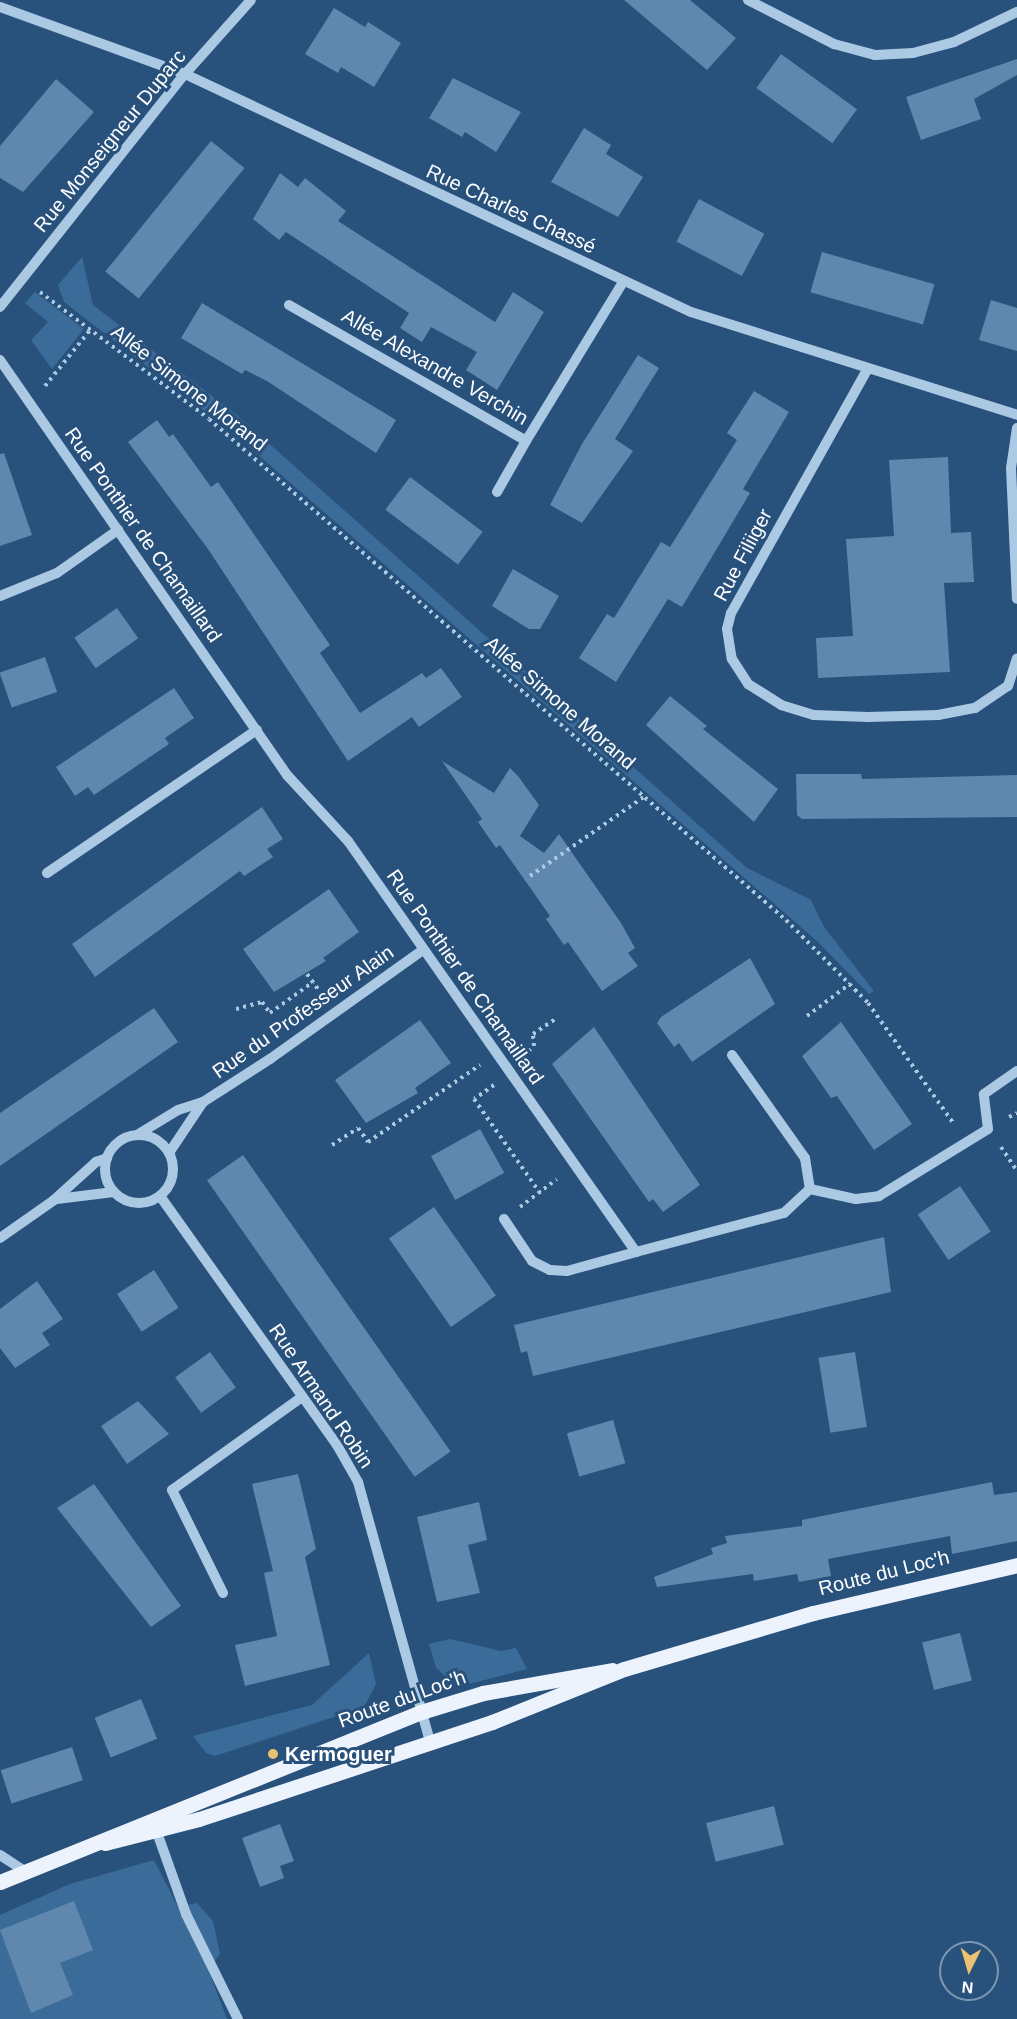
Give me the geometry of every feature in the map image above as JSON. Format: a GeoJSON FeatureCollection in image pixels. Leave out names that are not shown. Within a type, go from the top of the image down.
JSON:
{"type":"FeatureCollection","features":[{"type":"Feature","properties":{"kind":"main road","name":"Route du Loc'h"},"geometry":{"type":"LineString","coordinates":[[154,1825],[430,1742],[624,1669],[813,1613],[1017,1564]]}},
{"type":"Feature","properties":{"kind":"main road","name":"Route du Loc'h"},"geometry":{"type":"LineString","coordinates":[[0,1882],[154,1825],[421,1712],[497,1689],[624,1669]]}},
{"type":"Feature","properties":{"kind":"street","name":"Rue Monseigneur Duparc"},"geometry":{"type":"LineString","coordinates":[[0,307],[186,74],[251,0]]}},
{"type":"Feature","properties":{"kind":"street"},"geometry":{"type":"LineString","coordinates":[[748,0],[834,44],[875,55],[913,53],[954,42],[1017,12]]}},
{"type":"Feature","properties":{"kind":"street","name":"Rue Charles Chassé"},"geometry":{"type":"LineString","coordinates":[[0,7],[186,74],[623,282],[736,329],[1017,414]]}},
{"type":"Feature","properties":{"kind":"street","name":"Allée Alexandre Verchin"},"geometry":{"type":"LineString","coordinates":[[289,305],[526,441],[623,282]]}},
{"type":"Feature","properties":{"kind":"street","name":"Rue Ponthier de Chamaillard"},"geometry":{"type":"LineString","coordinates":[[0,360],[295,785],[348,841],[636,1252]]}},
{"type":"Feature","properties":{"kind":"street","name":"Rue Filiiger"},"geometry":{"type":"LineString","coordinates":[[867,370],[731,613],[727,629],[732,658],[748,684],[781,705],[814,715],[868,717],[938,715],[975,708],[1008,686],[1017,658]]}},
{"type":"Feature","properties":{"kind":"street"},"geometry":{"type":"LineString","coordinates":[[1017,428],[1011,468],[1017,599]]}},
{"type":"Feature","properties":{"kind":"street"},"geometry":{"type":"LineString","coordinates":[[497,492],[526,441]]}},
{"type":"Feature","properties":{"kind":"street"},"geometry":{"type":"LineString","coordinates":[[0,596],[57,573],[118,530]]}},
{"type":"Feature","properties":{"kind":"street"},"geometry":{"type":"LineString","coordinates":[[47,873],[257,730]]}},
{"type":"Feature","properties":{"kind":"street","name":"Rue du Professeur Alain"},"geometry":{"type":"LineString","coordinates":[[137,1135],[178,1110],[203,1102],[423,950]]}},
{"type":"Feature","properties":{"kind":"street"},"geometry":{"type":"LineString","coordinates":[[732,1055],[805,1158],[810,1189]]}},
{"type":"Feature","properties":{"kind":"street"},"geometry":{"type":"LineString","coordinates":[[810,1189],[856,1199],[879,1196],[988,1129],[984,1094],[1017,1071]]}},
{"type":"Feature","properties":{"kind":"street","name":"Rue du Professeur Alain"},"geometry":{"type":"LineString","coordinates":[[169,1153],[203,1102]]}},
{"type":"Feature","properties":{"kind":"street"},"geometry":{"type":"LineString","coordinates":[[0,1238],[54,1200],[80,1174],[107,1158],[119,1142],[137,1135],[156,1139],[169,1153],[173,1172],[160,1196],[131,1201],[114,1191],[106,1176],[107,1158]]}},
{"type":"Feature","properties":{"kind":"street"},"geometry":{"type":"LineString","coordinates":[[504,1219],[532,1261],[550,1270],[567,1271],[784,1213],[810,1189]]}},
{"type":"Feature","properties":{"kind":"street"},"geometry":{"type":"LineString","coordinates":[[54,1200],[114,1191]]}},
{"type":"Feature","properties":{"kind":"street","name":"Rue Armand Robin"},"geometry":{"type":"LineString","coordinates":[[160,1196],[337,1445],[365,1501],[430,1742]]}},
{"type":"Feature","properties":{"kind":"street"},"geometry":{"type":"LineString","coordinates":[[223,1593],[172,1490],[302,1397]]}},
{"type":"Feature","properties":{"kind":"street"},"geometry":{"type":"LineString","coordinates":[[154,1825],[186,1914],[238,2019]]}},
{"type":"Feature","properties":{"kind":"street"},"geometry":{"type":"LineString","coordinates":[[0,1855],[26,1872]]}},
{"type":"Feature","properties":{"kind":"path","name":"Allée Simone Morand"},"geometry":{"type":"LineString","coordinates":[[21,279],[209,419],[786,920],[850,984],[900,1045],[966,1142]]}},
{"type":"Feature","properties":{"kind":"path","name":"Allée Simone Morand"},"geometry":{"type":"LineString","coordinates":[[24,396],[44,388],[90,330]]}},
{"type":"Feature","properties":{"kind":"path"},"geometry":{"type":"LineString","coordinates":[[530,876],[645,796]]}},
{"type":"Feature","properties":{"kind":"path"},"geometry":{"type":"LineString","coordinates":[[307,974],[320,991]]}},
{"type":"Feature","properties":{"kind":"path"},"geometry":{"type":"LineString","coordinates":[[236,1010],[262,1002],[270,1013],[313,982]]}},
{"type":"Feature","properties":{"kind":"path"},"geometry":{"type":"LineString","coordinates":[[807,1016],[850,984]]}},
{"type":"Feature","properties":{"kind":"path"},"geometry":{"type":"LineString","coordinates":[[540,1193],[474,1099],[530,1052],[533,1034],[557,1018]]}},
{"type":"Feature","properties":{"kind":"path"},"geometry":{"type":"LineString","coordinates":[[332,1145],[358,1128],[368,1142],[496,1054]]}},
{"type":"Feature","properties":{"kind":"path"},"geometry":{"type":"LineString","coordinates":[[988,1129],[1017,1171]]}},
{"type":"Feature","properties":{"kind":"path"},"geometry":{"type":"LineString","coordinates":[[504,1219],[575,1167]]}},
{"type":"Feature","properties":{"kind":"shaded area"},"geometry":{"type":"Polygon","coordinates":[[[82,257],[93,305],[238,416],[747,868],[811,900],[824,927],[874,991],[869,994],[818,942],[232,432],[64,302],[58,285],[82,257]]]}},
{"type":"Feature","properties":{"kind":"shaded area"},"geometry":{"type":"Polygon","coordinates":[[[35,292],[84,329],[52,369],[31,340],[48,322],[25,303],[35,292]]]}},
{"type":"Feature","properties":{"kind":"shaded area"},"geometry":{"type":"Polygon","coordinates":[[[450,1639],[501,1651],[516,1648],[527,1669],[465,1685],[454,1683],[436,1668],[429,1644],[450,1639]]]}},
{"type":"Feature","properties":{"kind":"shaded area"},"geometry":{"type":"Polygon","coordinates":[[[369,1653],[376,1684],[364,1707],[215,1756],[206,1753],[193,1736],[312,1705],[369,1653]]]}},
{"type":"Feature","properties":{"kind":"shaded area"},"geometry":{"type":"Polygon","coordinates":[[[154,1860],[178,1907],[197,1903],[213,1921],[220,1954],[208,1969],[227,2019],[0,2019],[0,1915],[70,1884],[154,1860]]]}},
{"type":"Feature","properties":{"kind":"building"},"geometry":{"type":"Polygon","coordinates":[[[624,0],[690,0],[736,38],[707,70],[624,0]]]}},
{"type":"Feature","properties":{"kind":"building"},"geometry":{"type":"Polygon","coordinates":[[[334,8],[365,27],[368,22],[401,43],[374,87],[341,67],[338,73],[305,54],[334,8]]]}},
{"type":"Feature","properties":{"kind":"building"},"geometry":{"type":"Polygon","coordinates":[[[781,54],[857,109],[832,143],[756,88],[781,54]]]}},
{"type":"Feature","properties":{"kind":"building"},"geometry":{"type":"Polygon","coordinates":[[[1017,59],[1017,75],[974,99],[981,119],[921,140],[906,97],[1017,59]]]}},
{"type":"Feature","properties":{"kind":"building"},"geometry":{"type":"Polygon","coordinates":[[[453,78],[521,112],[496,152],[465,132],[462,137],[429,118],[453,78]]]}},
{"type":"Feature","properties":{"kind":"building"},"geometry":{"type":"Polygon","coordinates":[[[56,79],[94,112],[23,192],[0,178],[0,146],[56,79]]]}},
{"type":"Feature","properties":{"kind":"building"},"geometry":{"type":"Polygon","coordinates":[[[584,128],[611,145],[606,154],[643,177],[618,217],[551,182],[584,128]]]}},
{"type":"Feature","properties":{"kind":"building"},"geometry":{"type":"Polygon","coordinates":[[[211,141],[244,168],[139,299],[105,272],[211,141]]]}},
{"type":"Feature","properties":{"kind":"building"},"geometry":{"type":"Polygon","coordinates":[[[280,173],[298,187],[305,178],[346,211],[338,221],[495,322],[513,292],[544,312],[497,390],[466,370],[477,352],[431,327],[422,342],[400,328],[409,313],[286,232],[279,240],[253,219],[280,173]]]}},
{"type":"Feature","properties":{"kind":"building"},"geometry":{"type":"Polygon","coordinates":[[[699,199],[764,234],[742,276],[676,241],[699,199]]]}},
{"type":"Feature","properties":{"kind":"building"},"geometry":{"type":"Polygon","coordinates":[[[822,252],[934,284],[923,325],[810,292],[822,252]]]}},
{"type":"Feature","properties":{"kind":"building"},"geometry":{"type":"Polygon","coordinates":[[[991,300],[1017,308],[1017,351],[979,340],[991,300]]]}},
{"type":"Feature","properties":{"kind":"building"},"geometry":{"type":"Polygon","coordinates":[[[202,303],[396,420],[376,453],[267,381],[245,370],[242,374],[181,338],[202,303]]]}},
{"type":"Feature","properties":{"kind":"building"},"geometry":{"type":"Polygon","coordinates":[[[638,355],[659,368],[615,439],[633,451],[582,523],[550,505],[582,444],[638,355]]]}},
{"type":"Feature","properties":{"kind":"building"},"geometry":{"type":"Polygon","coordinates":[[[754,391],[789,412],[743,489],[750,493],[682,607],[668,599],[616,682],[579,658],[607,614],[614,618],[661,542],[670,547],[737,440],[727,433],[754,391]]]}},
{"type":"Feature","properties":{"kind":"building"},"geometry":{"type":"Polygon","coordinates":[[[157,420],[169,437],[173,434],[211,487],[218,482],[330,645],[320,653],[360,713],[422,673],[426,678],[441,668],[462,697],[419,727],[412,717],[348,761],[208,549],[128,442],[157,420]]]}},
{"type":"Feature","properties":{"kind":"building"},"geometry":{"type":"Polygon","coordinates":[[[4,453],[32,535],[0,546],[0,454],[4,453]]]}},
{"type":"Feature","properties":{"kind":"building"},"geometry":{"type":"Polygon","coordinates":[[[948,457],[951,533],[971,532],[974,582],[944,583],[950,672],[818,678],[816,638],[853,636],[846,539],[894,536],[889,460],[948,457]]]}},
{"type":"Feature","properties":{"kind":"building"},"geometry":{"type":"Polygon","coordinates":[[[410,477],[483,532],[458,565],[385,510],[410,477]]]}},
{"type":"Feature","properties":{"kind":"building"},"geometry":{"type":"Polygon","coordinates":[[[513,569],[559,596],[540,629],[529,629],[492,606],[513,569]]]}},
{"type":"Feature","properties":{"kind":"building"},"geometry":{"type":"Polygon","coordinates":[[[117,608],[138,638],[96,668],[74,638],[117,608]]]}},
{"type":"Feature","properties":{"kind":"building"},"geometry":{"type":"Polygon","coordinates":[[[45,657],[57,692],[12,708],[0,672],[45,657]]]}},
{"type":"Feature","properties":{"kind":"building"},"geometry":{"type":"Polygon","coordinates":[[[174,688],[194,718],[165,738],[169,744],[94,795],[88,787],[75,796],[56,767],[174,688]]]}},
{"type":"Feature","properties":{"kind":"building"},"geometry":{"type":"Polygon","coordinates":[[[670,696],[707,726],[703,729],[778,789],[754,822],[646,725],[670,696]]]}},
{"type":"Feature","properties":{"kind":"building"},"geometry":{"type":"Polygon","coordinates":[[[442,761],[494,793],[510,768],[518,776],[539,805],[520,836],[544,853],[559,834],[621,923],[635,948],[628,953],[638,966],[602,991],[568,942],[564,945],[546,919],[550,916],[500,845],[496,848],[478,822],[482,819],[442,761]]]}},
{"type":"Feature","properties":{"kind":"building"},"geometry":{"type":"Polygon","coordinates":[[[796,774],[861,774],[862,779],[1017,775],[1017,817],[802,819],[797,815],[796,774]]]}},
{"type":"Feature","properties":{"kind":"building"},"geometry":{"type":"Polygon","coordinates":[[[262,807],[283,839],[267,849],[273,857],[244,876],[240,871],[95,977],[72,944],[262,807]]]}},
{"type":"Feature","properties":{"kind":"building"},"geometry":{"type":"Polygon","coordinates":[[[329,889],[359,932],[323,958],[326,961],[274,992],[243,949],[329,889]]]}},
{"type":"Feature","properties":{"kind":"building"},"geometry":{"type":"Polygon","coordinates":[[[750,958],[775,1004],[692,1062],[679,1043],[674,1047],[657,1023],[661,1017],[750,958]]]}},
{"type":"Feature","properties":{"kind":"building"},"geometry":{"type":"Polygon","coordinates":[[[154,1008],[178,1042],[0,1166],[0,1113],[154,1008]]]}},
{"type":"Feature","properties":{"kind":"building"},"geometry":{"type":"Polygon","coordinates":[[[420,1020],[451,1063],[415,1088],[418,1093],[366,1123],[335,1080],[420,1020]]]}},
{"type":"Feature","properties":{"kind":"building"},"geometry":{"type":"Polygon","coordinates":[[[841,1022],[912,1124],[874,1150],[837,1096],[831,1098],[802,1056],[841,1022]]]}},
{"type":"Feature","properties":{"kind":"building"},"geometry":{"type":"Polygon","coordinates":[[[594,1027],[700,1185],[663,1212],[653,1199],[649,1202],[552,1064],[594,1027]]]}},
{"type":"Feature","properties":{"kind":"building"},"geometry":{"type":"Polygon","coordinates":[[[480,1129],[504,1173],[455,1200],[431,1156],[480,1129]]]}},
{"type":"Feature","properties":{"kind":"building"},"geometry":{"type":"Polygon","coordinates":[[[243,1155],[451,1452],[415,1477],[207,1180],[243,1155]]]}},
{"type":"Feature","properties":{"kind":"building"},"geometry":{"type":"Polygon","coordinates":[[[960,1186],[991,1232],[948,1260],[918,1215],[960,1186]]]}},
{"type":"Feature","properties":{"kind":"building"},"geometry":{"type":"Polygon","coordinates":[[[434,1207],[496,1295],[451,1327],[389,1239],[434,1207]]]}},
{"type":"Feature","properties":{"kind":"building"},"geometry":{"type":"Polygon","coordinates":[[[884,1237],[891,1292],[533,1376],[527,1351],[521,1353],[514,1325],[884,1237]]]}},
{"type":"Feature","properties":{"kind":"building"},"geometry":{"type":"Polygon","coordinates":[[[154,1270],[179,1308],[142,1332],[117,1294],[154,1270]]]}},
{"type":"Feature","properties":{"kind":"building"},"geometry":{"type":"Polygon","coordinates":[[[37,1281],[63,1319],[42,1333],[50,1345],[15,1368],[0,1348],[0,1309],[37,1281]]]}},
{"type":"Feature","properties":{"kind":"building"},"geometry":{"type":"Polygon","coordinates":[[[210,1352],[236,1388],[201,1413],[175,1377],[210,1352]]]}},
{"type":"Feature","properties":{"kind":"building"},"geometry":{"type":"Polygon","coordinates":[[[855,1352],[867,1427],[830,1433],[818,1358],[855,1352]]]}},
{"type":"Feature","properties":{"kind":"building"},"geometry":{"type":"Polygon","coordinates":[[[138,1401],[169,1434],[127,1464],[101,1426],[138,1401]]]}},
{"type":"Feature","properties":{"kind":"building"},"geometry":{"type":"Polygon","coordinates":[[[613,1420],[625,1463],[579,1476],[567,1433],[613,1420]]]}},
{"type":"Feature","properties":{"kind":"building"},"geometry":{"type":"Polygon","coordinates":[[[298,1474],[316,1549],[305,1557],[330,1665],[245,1686],[235,1645],[277,1636],[264,1573],[273,1571],[252,1484],[298,1474]]]}},
{"type":"Feature","properties":{"kind":"building"},"geometry":{"type":"Polygon","coordinates":[[[992,1482],[994,1495],[1017,1492],[1017,1541],[952,1554],[950,1536],[828,1559],[831,1576],[799,1582],[797,1574],[754,1581],[753,1574],[657,1587],[654,1577],[713,1554],[711,1548],[727,1543],[725,1536],[802,1526],[802,1520],[992,1482]]]}},
{"type":"Feature","properties":{"kind":"building"},"geometry":{"type":"Polygon","coordinates":[[[94,1484],[181,1606],[151,1627],[57,1508],[94,1484]]]}},
{"type":"Feature","properties":{"kind":"building"},"geometry":{"type":"Polygon","coordinates":[[[479,1502],[487,1540],[468,1545],[480,1593],[437,1602],[417,1517],[479,1502]]]}},
{"type":"Feature","properties":{"kind":"building"},"geometry":{"type":"Polygon","coordinates":[[[960,1633],[972,1681],[934,1690],[922,1642],[960,1633]]]}},
{"type":"Feature","properties":{"kind":"building"},"geometry":{"type":"Polygon","coordinates":[[[141,1699],[157,1739],[111,1758],[95,1718],[141,1699]]]}},
{"type":"Feature","properties":{"kind":"building"},"geometry":{"type":"Polygon","coordinates":[[[72,1747],[83,1780],[11,1803],[1,1770],[72,1747]]]}},
{"type":"Feature","properties":{"kind":"building"},"geometry":{"type":"Polygon","coordinates":[[[774,1806],[784,1845],[716,1862],[706,1823],[774,1806]]]}},
{"type":"Feature","properties":{"kind":"building"},"geometry":{"type":"Polygon","coordinates":[[[280,1824],[294,1861],[280,1866],[284,1878],[260,1887],[242,1838],[280,1824]]]}},
{"type":"Feature","properties":{"kind":"building"},"geometry":{"type":"Polygon","coordinates":[[[74,1901],[93,1950],[60,1963],[73,1995],[31,2013],[0,1930],[74,1901]]]}},
{"type":"Feature","properties":{"kind":"place","name":"Kermoguer"},"geometry":{"type":"Point","coordinates":[273,1754]}}]}
